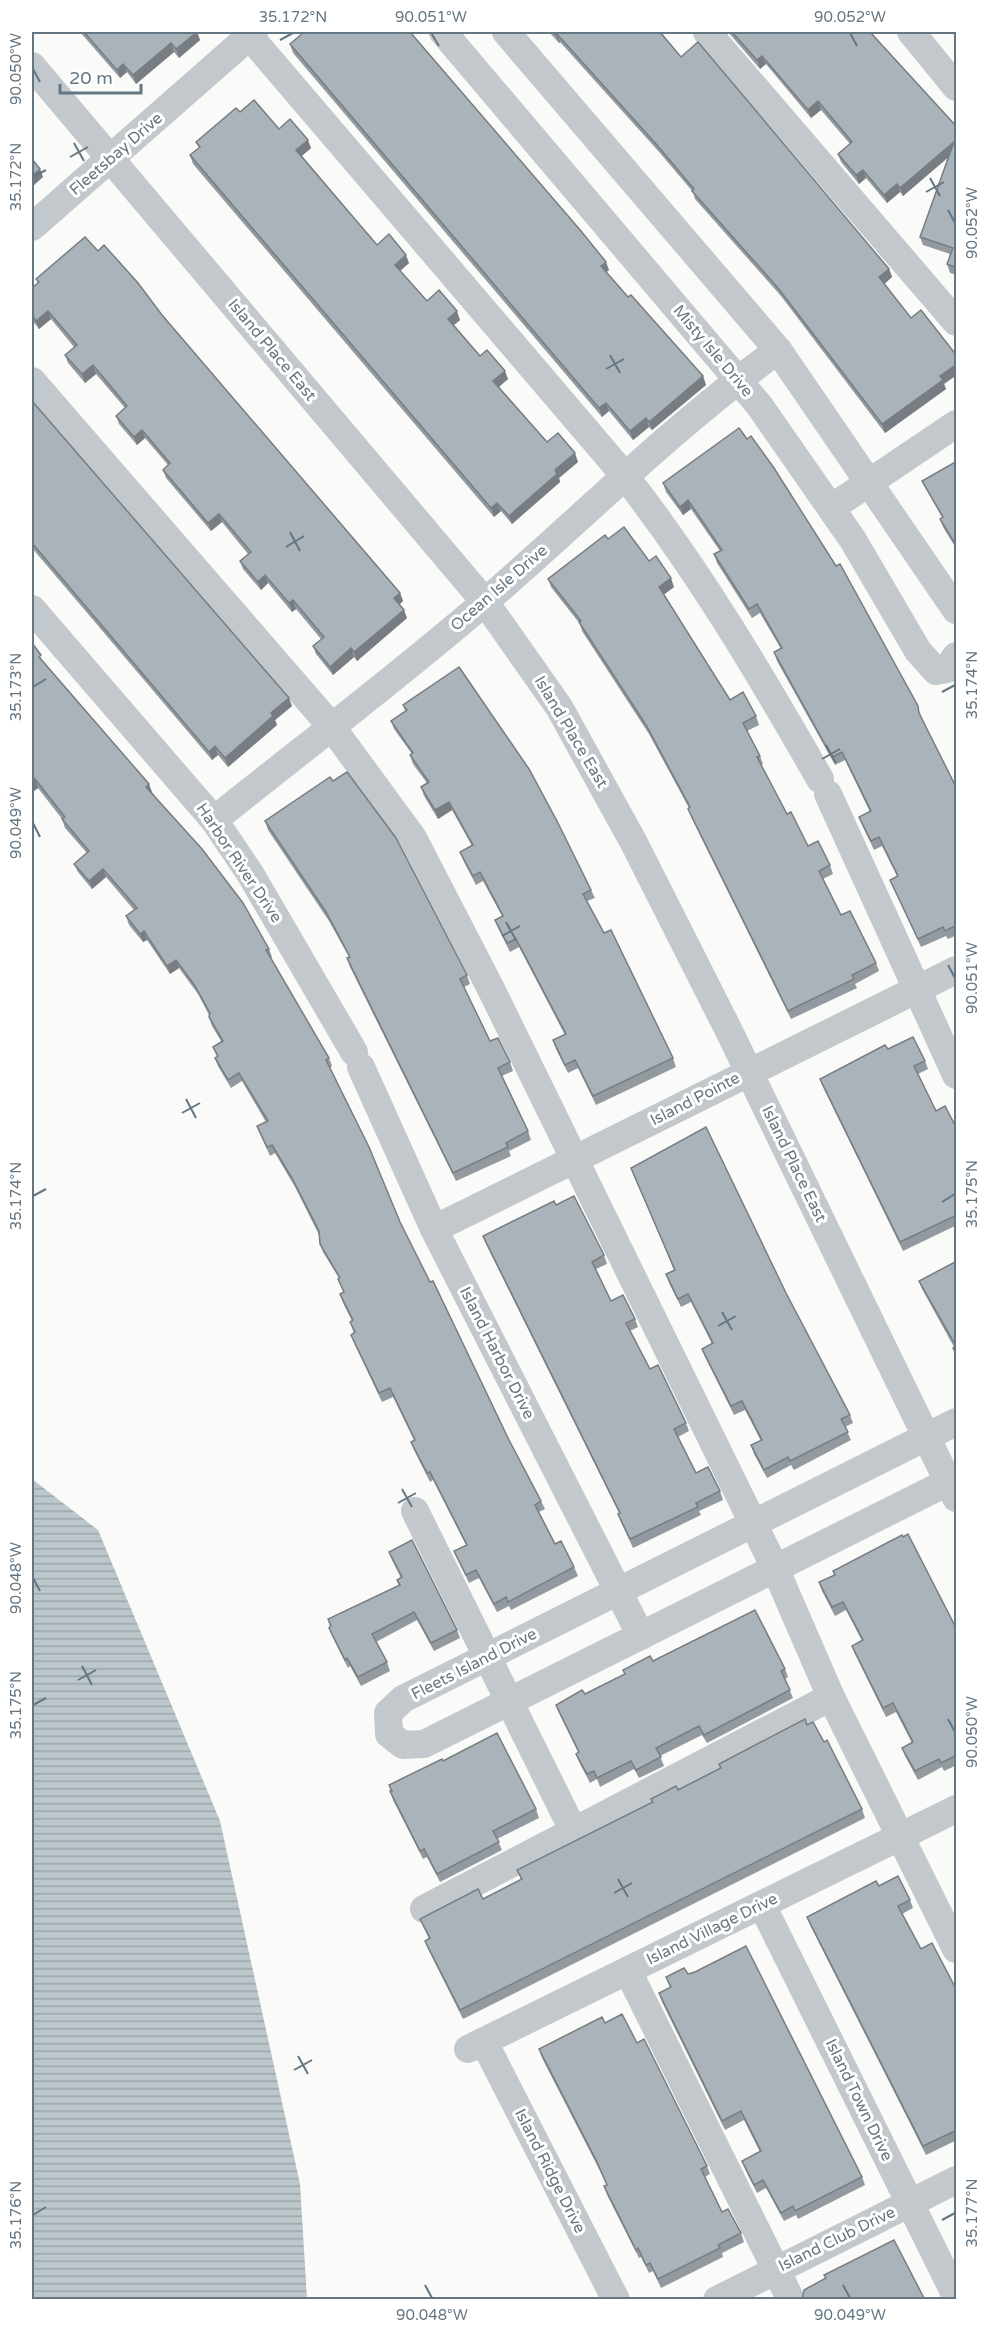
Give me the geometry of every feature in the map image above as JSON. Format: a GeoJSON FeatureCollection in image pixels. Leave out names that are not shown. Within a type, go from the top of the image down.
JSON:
{"type":"FeatureCollection","features":[{"type":"Feature","properties":{"kind":"street","name":"Misty Isle Drive"},"geometry":{"type":"LineString","coordinates":[[443,32],[759,405],[831,508],[918,651],[936,671],[947,669],[957,656]]}},
{"type":"Feature","properties":{"kind":"street"},"geometry":{"type":"LineString","coordinates":[[506,32],[778,350],[957,610]]}},
{"type":"Feature","properties":{"kind":"street"},"geometry":{"type":"LineString","coordinates":[[707,32],[957,322]]}},
{"type":"Feature","properties":{"kind":"street"},"geometry":{"type":"LineString","coordinates":[[911,32],[957,87]]}},
{"type":"Feature","properties":{"kind":"street"},"geometry":{"type":"LineString","coordinates":[[250,33],[669,532],[755,665],[824,787],[957,1075]]}},
{"type":"Feature","properties":{"kind":"street","name":"Fleetsbay Drive"},"geometry":{"type":"LineString","coordinates":[[32,227],[110,161],[250,33]]}},
{"type":"Feature","properties":{"kind":"street","name":"Island Place East"},"geometry":{"type":"LineString","coordinates":[[32,66],[485,602],[559,707],[595,770],[749,1071],[927,1437],[954,1486]]}},
{"type":"Feature","properties":{"kind":"street","name":"Ocean Isle Drive"},"geometry":{"type":"LineString","coordinates":[[214,820],[485,602],[624,476],[737,379],[778,350]]}},
{"type":"Feature","properties":{"kind":"street"},"geometry":{"type":"LineString","coordinates":[[32,381],[331,726],[413,838],[490,989],[775,1568],[831,1697],[957,1949]]}},
{"type":"Feature","properties":{"kind":"street"},"geometry":{"type":"LineString","coordinates":[[831,508],[957,424]]}},
{"type":"Feature","properties":{"kind":"street","name":"Harbor River Drive"},"geometry":{"type":"LineString","coordinates":[[32,609],[214,820],[251,875],[357,1059]]}},
{"type":"Feature","properties":{"kind":"street","name":"Island Pointe"},"geometry":{"type":"LineString","coordinates":[[434,1229],[957,970]]}},
{"type":"Feature","properties":{"kind":"street","name":"Island Harbor Drive"},"geometry":{"type":"LineString","coordinates":[[357,1059],[434,1229],[620,1590],[641,1636]]}},
{"type":"Feature","properties":{"kind":"street","name":"Fleets Island Drive"},"geometry":{"type":"LineString","coordinates":[[954,1486],[775,1568],[424,1744],[403,1745],[389,1734],[388,1713],[403,1699],[957,1422]]}},
{"type":"Feature","properties":{"kind":"street"},"geometry":{"type":"LineString","coordinates":[[415,1510],[574,1832]]}},
{"type":"Feature","properties":{"kind":"street"},"geometry":{"type":"LineString","coordinates":[[424,1909],[831,1697]]}},
{"type":"Feature","properties":{"kind":"street","name":"Island Village Drive"},"geometry":{"type":"LineString","coordinates":[[476,2046],[957,1809]]}},
{"type":"Feature","properties":{"kind":"street","name":"Island Town Drive"},"geometry":{"type":"LineString","coordinates":[[762,1905],[957,2296]]}},
{"type":"Feature","properties":{"kind":"street"},"geometry":{"type":"LineString","coordinates":[[628,1971],[791,2300]]}},
{"type":"Feature","properties":{"kind":"street","name":"Island Ridge Drive"},"geometry":{"type":"LineString","coordinates":[[476,2046],[616,2300]]}},
{"type":"Feature","properties":{"kind":"street","name":"Island Club Drive"},"geometry":{"type":"LineString","coordinates":[[717,2300],[957,2180]]}},
{"type":"Feature","properties":{"kind":"shaded area"},"geometry":{"type":"Polygon","coordinates":[[[32,1479],[98,1530],[220,1821],[300,2184],[307,2299],[32,2299],[32,1479]]]}},
{"type":"Feature","properties":{"kind":"building"},"geometry":{"type":"Polygon","coordinates":[[[84,32],[197,32],[176,49],[171,43],[133,75],[123,64],[117,70],[84,32]]]}},
{"type":"Feature","properties":{"kind":"building"},"geometry":{"type":"Polygon","coordinates":[[[301,32],[410,32],[581,231],[606,262],[601,266],[628,297],[631,295],[703,376],[649,422],[646,418],[630,431],[606,403],[599,408],[290,44],[303,33],[301,32]]]}},
{"type":"Feature","properties":{"kind":"building"},"geometry":{"type":"Polygon","coordinates":[[[553,32],[660,32],[681,57],[698,42],[889,269],[879,277],[911,318],[921,310],[957,356],[957,364],[940,376],[943,380],[882,424],[778,288],[692,191],[694,189],[657,145],[553,32]]]}},
{"type":"Feature","properties":{"kind":"building"},"geometry":{"type":"Polygon","coordinates":[[[732,32],[870,32],[957,127],[957,268],[947,264],[953,248],[920,237],[954,142],[900,188],[897,184],[884,195],[863,170],[856,175],[838,154],[852,142],[818,101],[808,110],[762,56],[757,60],[732,32]]]}},
{"type":"Feature","properties":{"kind":"building"},"geometry":{"type":"Polygon","coordinates":[[[254,100],[279,129],[290,119],[308,140],[296,150],[342,204],[377,245],[389,234],[406,255],[395,265],[427,301],[439,290],[457,311],[448,319],[480,356],[487,350],[505,371],[493,381],[547,442],[558,433],[575,453],[555,470],[557,474],[509,516],[497,503],[491,508],[190,155],[200,147],[196,142],[236,108],[240,112],[254,100]]]}},
{"type":"Feature","properties":{"kind":"building"},"geometry":{"type":"Polygon","coordinates":[[[32,159],[40,169],[32,176],[32,159]]]}},
{"type":"Feature","properties":{"kind":"building"},"geometry":{"type":"Polygon","coordinates":[[[85,237],[98,251],[104,245],[138,283],[162,315],[400,593],[394,598],[404,610],[354,652],[351,648],[330,667],[313,646],[324,637],[293,600],[289,603],[265,575],[258,582],[240,561],[251,552],[219,514],[208,523],[163,470],[170,463],[142,430],[134,437],[116,416],[127,406],[93,365],[82,374],[65,355],[77,345],[48,311],[36,321],[32,315],[32,288],[39,282],[36,279],[85,237]]]}},
{"type":"Feature","properties":{"kind":"building"},"geometry":{"type":"Polygon","coordinates":[[[32,401],[289,698],[271,713],[273,716],[225,758],[215,746],[209,752],[32,543],[32,401]]]}},
{"type":"Feature","properties":{"kind":"building"},"geometry":{"type":"Polygon","coordinates":[[[739,428],[747,439],[751,436],[836,566],[840,564],[918,706],[919,713],[957,789],[957,925],[945,931],[943,927],[918,939],[890,880],[898,876],[879,837],[871,841],[859,817],[871,811],[842,752],[832,757],[774,652],[782,648],[757,604],[749,609],[714,554],[722,550],[688,500],[680,507],[663,483],[739,428]]]}},
{"type":"Feature","properties":{"kind":"building"},"geometry":{"type":"Polygon","coordinates":[[[957,461],[957,542],[954,542],[940,519],[943,517],[922,481],[957,461]]]}},
{"type":"Feature","properties":{"kind":"building"},"geometry":{"type":"Polygon","coordinates":[[[624,527],[649,561],[656,556],[671,578],[659,587],[730,700],[743,692],[756,716],[743,723],[760,756],[757,757],[787,814],[791,812],[808,846],[818,841],[830,865],[819,871],[841,915],[850,911],[876,963],[852,975],[854,979],[788,1011],[688,809],[690,807],[646,725],[579,622],[581,621],[548,579],[605,535],[608,539],[624,527]]]}},
{"type":"Feature","properties":{"kind":"building"},"geometry":{"type":"Polygon","coordinates":[[[32,643],[41,655],[39,657],[149,784],[146,787],[202,849],[243,903],[269,949],[266,950],[329,1058],[326,1060],[369,1147],[400,1222],[430,1282],[433,1281],[509,1440],[541,1501],[535,1505],[555,1544],[561,1541],[574,1567],[508,1602],[506,1597],[494,1604],[476,1570],[466,1575],[454,1551],[467,1545],[430,1472],[427,1473],[411,1442],[415,1440],[390,1388],[379,1393],[351,1335],[355,1332],[350,1322],[353,1320],[340,1294],[344,1292],[338,1279],[340,1278],[320,1244],[319,1231],[292,1178],[272,1145],[267,1147],[257,1126],[268,1121],[239,1073],[228,1080],[215,1058],[218,1056],[213,1047],[223,1041],[209,1017],[210,1013],[195,986],[176,960],[167,966],[144,931],[140,934],[126,916],[137,908],[103,869],[89,881],[74,864],[89,851],[62,819],[65,817],[35,779],[32,782],[32,643]]]}},
{"type":"Feature","properties":{"kind":"building"},"geometry":{"type":"Polygon","coordinates":[[[459,667],[529,769],[591,890],[583,894],[604,933],[611,930],[673,1058],[593,1096],[575,1060],[565,1065],[553,1040],[566,1034],[516,939],[507,943],[495,920],[503,916],[480,872],[473,876],[460,852],[473,845],[449,802],[435,810],[421,787],[429,782],[410,755],[413,753],[391,721],[407,710],[403,705],[459,667]]]}},
{"type":"Feature","properties":{"kind":"building"},"geometry":{"type":"Polygon","coordinates":[[[347,772],[396,838],[467,975],[460,979],[490,1041],[498,1038],[510,1062],[498,1068],[528,1131],[506,1143],[508,1147],[453,1173],[347,958],[350,957],[326,912],[265,821],[330,777],[333,781],[347,772]]]}},
{"type":"Feature","properties":{"kind":"building"},"geometry":{"type":"Polygon","coordinates":[[[913,1037],[925,1061],[914,1066],[936,1111],[945,1106],[957,1129],[957,1215],[900,1242],[820,1079],[885,1045],[888,1049],[913,1037]]]}},
{"type":"Feature","properties":{"kind":"building"},"geometry":{"type":"Polygon","coordinates":[[[706,1127],[786,1293],[850,1415],[841,1419],[848,1432],[790,1461],[788,1457],[764,1470],[751,1445],[762,1440],[742,1401],[731,1406],[702,1349],[713,1343],[688,1294],[678,1299],[666,1274],[675,1270],[631,1168],[706,1127]]]}},
{"type":"Feature","properties":{"kind":"building"},"geometry":{"type":"Polygon","coordinates":[[[574,1196],[604,1255],[592,1262],[611,1301],[623,1295],[635,1319],[626,1323],[650,1369],[658,1365],[686,1423],[674,1429],[696,1473],[708,1467],[720,1491],[696,1503],[698,1507],[630,1539],[618,1514],[620,1513],[483,1236],[554,1201],[556,1205],[574,1196]]]}},
{"type":"Feature","properties":{"kind":"building"},"geometry":{"type":"Polygon","coordinates":[[[957,1261],[957,1355],[953,1348],[956,1346],[919,1281],[957,1261]]]}},
{"type":"Feature","properties":{"kind":"building"},"geometry":{"type":"Polygon","coordinates":[[[908,1534],[957,1630],[957,1755],[941,1763],[939,1759],[915,1771],[902,1748],[913,1742],[893,1703],[883,1708],[852,1646],[863,1640],[843,1602],[832,1607],[819,1582],[835,1575],[833,1571],[908,1534]]]}},
{"type":"Feature","properties":{"kind":"building"},"geometry":{"type":"Polygon","coordinates":[[[412,1540],[457,1630],[431,1643],[414,1612],[372,1634],[387,1662],[358,1677],[347,1658],[345,1660],[329,1628],[331,1626],[328,1619],[400,1585],[397,1580],[402,1577],[389,1552],[412,1540]]]}},
{"type":"Feature","properties":{"kind":"building"},"geometry":{"type":"Polygon","coordinates":[[[755,1610],[785,1669],[781,1671],[790,1690],[704,1735],[699,1726],[656,1748],[661,1757],[636,1770],[631,1761],[597,1778],[594,1771],[587,1774],[576,1754],[579,1752],[556,1705],[582,1690],[585,1694],[625,1674],[623,1670],[650,1656],[653,1661],[755,1610]]]}},
{"type":"Feature","properties":{"kind":"building"},"geometry":{"type":"Polygon","coordinates":[[[805,1719],[807,1725],[813,1722],[824,1742],[827,1740],[862,1809],[460,2010],[425,1941],[430,1938],[420,1919],[478,1889],[483,1899],[522,1879],[517,1870],[653,1802],[651,1799],[676,1786],[678,1790],[721,1768],[719,1764],[805,1719]]]}},
{"type":"Feature","properties":{"kind":"building"},"geometry":{"type":"Polygon","coordinates":[[[497,1733],[536,1809],[493,1831],[499,1842],[437,1874],[424,1849],[420,1851],[389,1785],[442,1759],[443,1761],[497,1733]]]}},
{"type":"Feature","properties":{"kind":"building"},"geometry":{"type":"Polygon","coordinates":[[[898,1876],[910,1900],[898,1906],[921,1949],[932,1943],[957,1991],[957,2130],[923,2146],[807,1917],[876,1881],[879,1886],[898,1876]]]}},
{"type":"Feature","properties":{"kind":"building"},"geometry":{"type":"Polygon","coordinates":[[[746,1946],[862,2177],[795,2211],[793,2206],[781,2213],[763,2180],[754,2185],[742,2161],[761,2151],[741,2111],[722,2121],[659,1993],[671,1987],[666,1977],[684,1968],[688,1974],[695,1972],[746,1946]]]}},
{"type":"Feature","properties":{"kind":"building"},"geometry":{"type":"Polygon","coordinates":[[[622,2014],[637,2043],[644,2039],[707,2166],[701,2169],[722,2212],[728,2209],[741,2233],[718,2245],[720,2248],[658,2279],[650,2263],[646,2265],[638,2248],[636,2250],[604,2186],[607,2185],[597,2162],[539,2049],[602,2017],[605,2023],[622,2014]]]}},
{"type":"Feature","properties":{"kind":"building"},"geometry":{"type":"Polygon","coordinates":[[[894,2240],[925,2300],[802,2300],[804,2290],[826,2278],[824,2275],[894,2240]]]}}]}
